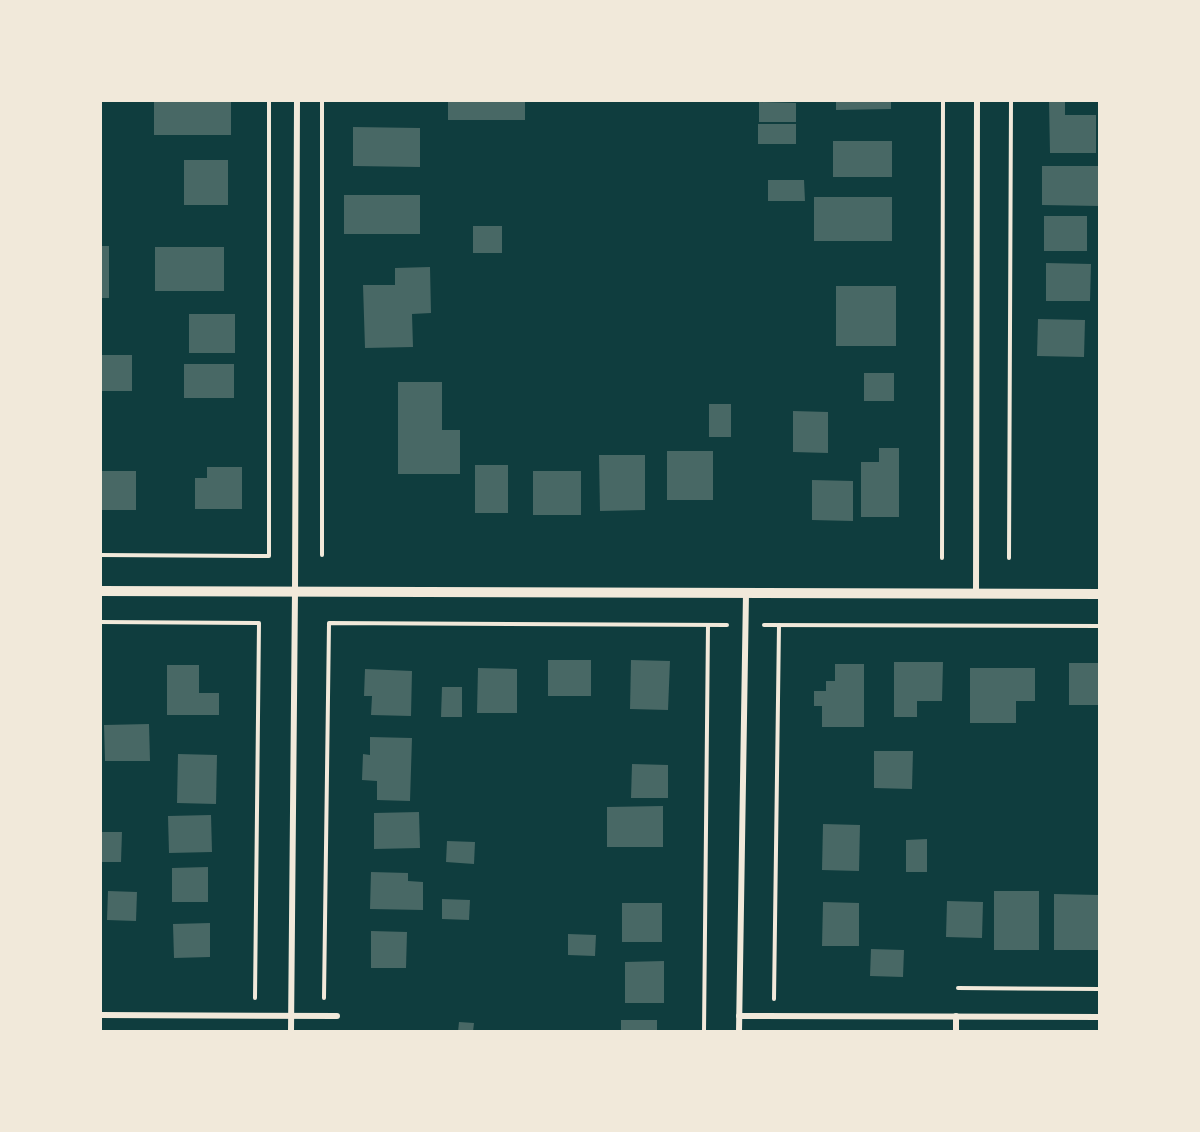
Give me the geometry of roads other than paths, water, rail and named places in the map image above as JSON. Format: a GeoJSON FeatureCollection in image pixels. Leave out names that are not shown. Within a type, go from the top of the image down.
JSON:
{"type":"FeatureCollection","features":[{"type":"Feature","properties":{"kind":"street"},"geometry":{"type":"LineString","coordinates":[[291,1032],[296,591],[297,100]]}},
{"type":"Feature","properties":{"kind":"street"},"geometry":{"type":"LineString","coordinates":[[976,100],[976,593]]}},
{"type":"Feature","properties":{"kind":"street"},"geometry":{"type":"LineString","coordinates":[[100,591],[1100,594]]}},
{"type":"Feature","properties":{"kind":"street"},"geometry":{"type":"LineString","coordinates":[[739,1032],[746,593]]}},
{"type":"Feature","properties":{"kind":"street"},"geometry":{"type":"LineString","coordinates":[[100,1015],[337,1016]]}},
{"type":"Feature","properties":{"kind":"street"},"geometry":{"type":"LineString","coordinates":[[739,1016],[1100,1017]]}},
{"type":"Feature","properties":{"kind":"street"},"geometry":{"type":"LineString","coordinates":[[956,1016],[956,1032]]}}]}
